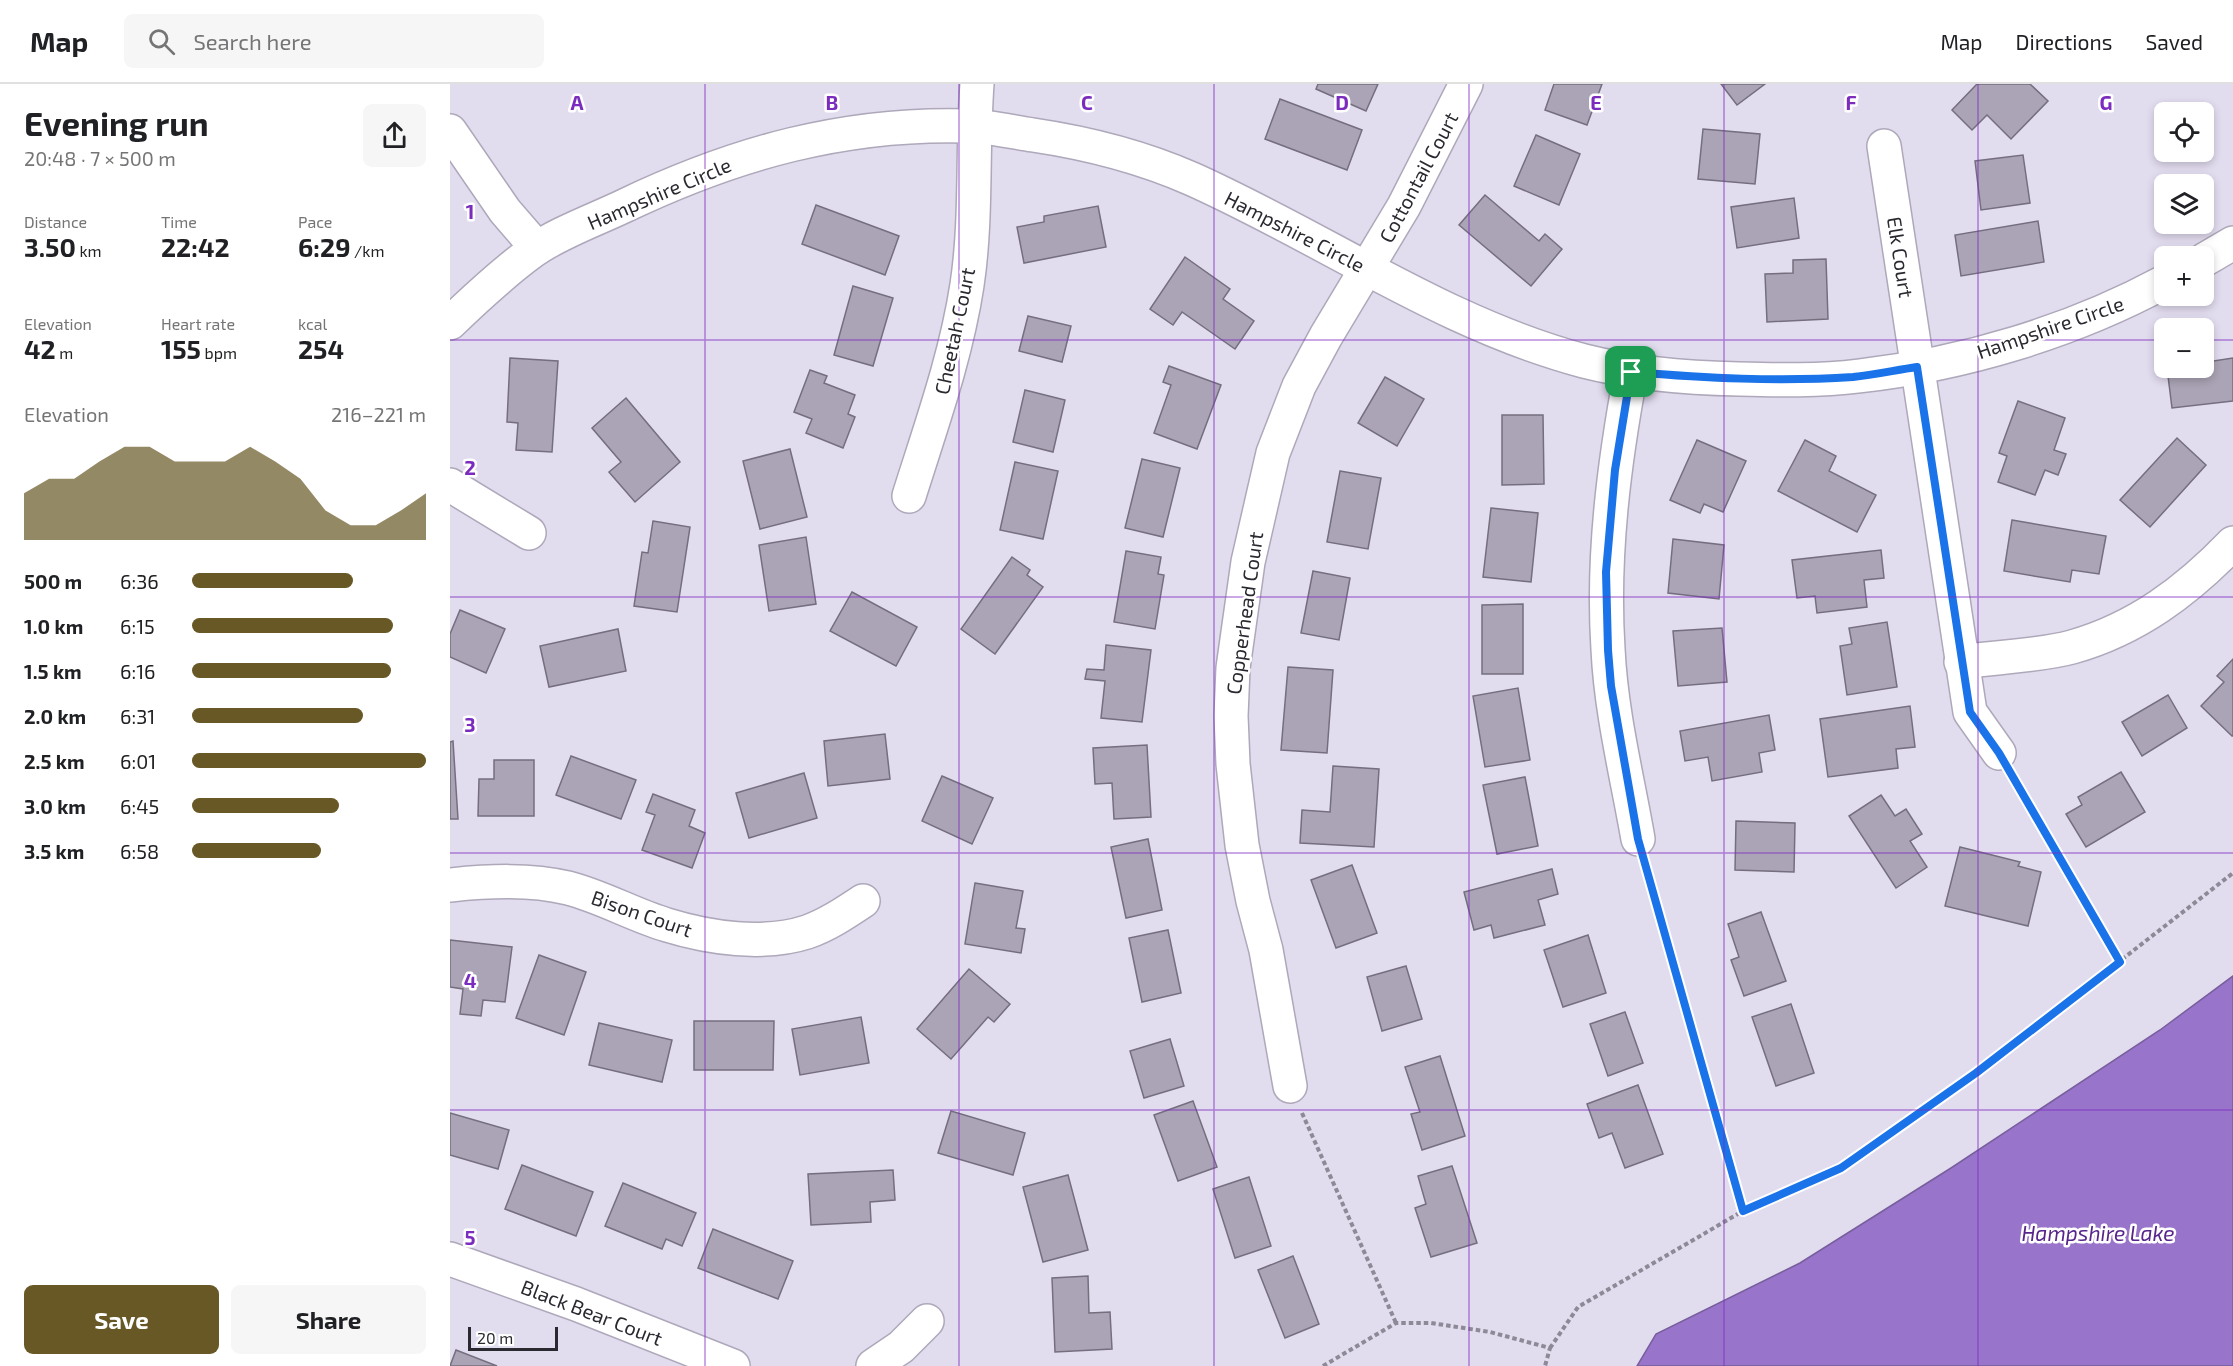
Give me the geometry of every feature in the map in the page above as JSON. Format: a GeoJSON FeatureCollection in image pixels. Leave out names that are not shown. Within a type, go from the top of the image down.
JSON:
{"type":"FeatureCollection","features":[{"type":"Feature","properties":{"kind":"street","name":"Cheetah Court"},"geometry":{"type":"LineString","coordinates":[[909,496],[951,359],[967,284],[977,84]]}},
{"type":"Feature","properties":{"kind":"street","name":"Cottontail Court"},"geometry":{"type":"LineString","coordinates":[[1367,268],[1404,206],[1466,84]]}},
{"type":"Feature","properties":{"kind":"street","name":"Hampshire Circle"},"geometry":{"type":"LineString","coordinates":[[450,323],[537,248],[675,182],[746,156],[848,132],[905,127],[974,126],[1065,140],[1150,163],[1188,177],[1247,205],[1452,311],[1498,331],[1579,359],[1631,372],[1717,379],[1780,380],[1856,376],[1917,367],[2005,347],[2124,303],[2154,287]]}},
{"type":"Feature","properties":{"kind":"street"},"geometry":{"type":"LineString","coordinates":[[450,131],[506,211],[537,248]]}},
{"type":"Feature","properties":{"kind":"street","name":"Elk Court"},"geometry":{"type":"LineString","coordinates":[[1884,146],[1970,712],[1999,753]]}},
{"type":"Feature","properties":{"kind":"street"},"geometry":{"type":"LineString","coordinates":[[2214,254],[2233,243]]}},
{"type":"Feature","properties":{"kind":"street","name":"Copperhead Court"},"geometry":{"type":"LineString","coordinates":[[1290,1086],[1266,950],[1253,901],[1237,810],[1231,716],[1233,668],[1248,562],[1273,453],[1299,386],[1367,268]]}},
{"type":"Feature","properties":{"kind":"street"},"geometry":{"type":"LineString","coordinates":[[1631,372],[1615,470],[1609,528],[1606,616],[1611,686],[1638,839]]}},
{"type":"Feature","properties":{"kind":"street"},"geometry":{"type":"LineString","coordinates":[[450,485],[529,534]]}},
{"type":"Feature","properties":{"kind":"street"},"geometry":{"type":"LineString","coordinates":[[1961,662],[2070,647],[2116,632],[2187,587],[2233,543]]}},
{"type":"Feature","properties":{"kind":"street","name":"Bison Court"},"geometry":{"type":"LineString","coordinates":[[450,885],[534,882],[568,888],[601,898],[667,925],[738,938],[785,937],[806,932],[829,923],[863,901]]}},
{"type":"Feature","properties":{"kind":"street","name":"Black Bear Court"},"geometry":{"type":"LineString","coordinates":[[450,1259],[576,1304],[734,1366]]}},
{"type":"Feature","properties":{"kind":"street"},"geometry":{"type":"LineString","coordinates":[[873,1366],[901,1347],[927,1321]]}},
{"type":"Feature","properties":{"kind":"path"},"geometry":{"type":"LineString","coordinates":[[1999,753],[2120,962]]}},
{"type":"Feature","properties":{"kind":"path"},"geometry":{"type":"LineString","coordinates":[[1638,839],[1743,1211]]}},
{"type":"Feature","properties":{"kind":"path"},"geometry":{"type":"LineString","coordinates":[[1545,1366],[1550,1348],[1578,1307],[1743,1211],[1841,1168],[1976,1073],[2233,873]]}},
{"type":"Feature","properties":{"kind":"path"},"geometry":{"type":"LineString","coordinates":[[1290,1086],[1396,1323]]}},
{"type":"Feature","properties":{"kind":"path"},"geometry":{"type":"LineString","coordinates":[[1323,1366],[1396,1323],[1431,1323],[1490,1332],[1550,1348]]}},
{"type":"Feature","properties":{"kind":"water","name":"Hampshire Lake"},"geometry":{"type":"Polygon","coordinates":[[[2233,976],[2233,1366],[1637,1366],[1656,1334],[1800,1263],[1951,1168],[2160,1030],[2233,976]]]}},
{"type":"Feature","properties":{"kind":"building"},"geometry":{"type":"Polygon","coordinates":[[[1318,84],[1378,84],[1366,111],[1316,89],[1318,84]]]}},
{"type":"Feature","properties":{"kind":"building"},"geometry":{"type":"Polygon","coordinates":[[[1554,84],[1602,84],[1587,125],[1545,110],[1554,84]]]}},
{"type":"Feature","properties":{"kind":"building"},"geometry":{"type":"Polygon","coordinates":[[[1721,84],[1765,84],[1737,105],[1721,84]]]}},
{"type":"Feature","properties":{"kind":"building"},"geometry":{"type":"Polygon","coordinates":[[[1977,84],[2030,84],[2048,101],[2011,139],[1987,115],[1972,130],[1952,110],[1977,84]]]}},
{"type":"Feature","properties":{"kind":"building"},"geometry":{"type":"Polygon","coordinates":[[[1280,99],[1362,130],[1347,170],[1265,139],[1280,99]]]}},
{"type":"Feature","properties":{"kind":"building"},"geometry":{"type":"Polygon","coordinates":[[[1703,129],[1760,134],[1755,184],[1698,179],[1703,129]]]}},
{"type":"Feature","properties":{"kind":"building"},"geometry":{"type":"Polygon","coordinates":[[[1536,135],[1580,154],[1559,205],[1514,186],[1536,135]]]}},
{"type":"Feature","properties":{"kind":"building"},"geometry":{"type":"Polygon","coordinates":[[[2023,155],[2030,203],[1981,210],[1975,161],[2023,155]]]}},
{"type":"Feature","properties":{"kind":"building"},"geometry":{"type":"Polygon","coordinates":[[[1485,195],[1539,241],[1545,234],[1562,249],[1531,286],[1459,225],[1485,195]]]}},
{"type":"Feature","properties":{"kind":"building"},"geometry":{"type":"Polygon","coordinates":[[[1794,198],[1799,238],[1737,248],[1731,207],[1794,198]]]}},
{"type":"Feature","properties":{"kind":"building"},"geometry":{"type":"Polygon","coordinates":[[[816,205],[899,236],[885,275],[802,244],[816,205]]]}},
{"type":"Feature","properties":{"kind":"building"},"geometry":{"type":"Polygon","coordinates":[[[1098,206],[1106,247],[1024,263],[1017,227],[1044,222],[1044,216],[1098,206]]]}},
{"type":"Feature","properties":{"kind":"building"},"geometry":{"type":"Polygon","coordinates":[[[2038,221],[2044,262],[1961,276],[1955,235],[2038,221]]]}},
{"type":"Feature","properties":{"kind":"building"},"geometry":{"type":"Polygon","coordinates":[[[1185,257],[1230,289],[1223,299],[1254,321],[1235,349],[1182,312],[1173,325],[1150,309],[1185,257]]]}},
{"type":"Feature","properties":{"kind":"building"},"geometry":{"type":"Polygon","coordinates":[[[1826,259],[1828,319],[1767,322],[1765,274],[1793,273],[1793,260],[1826,259]]]}},
{"type":"Feature","properties":{"kind":"building"},"geometry":{"type":"Polygon","coordinates":[[[853,286],[893,298],[873,366],[834,355],[853,286]]]}},
{"type":"Feature","properties":{"kind":"building"},"geometry":{"type":"Polygon","coordinates":[[[1028,316],[1071,326],[1062,362],[1019,351],[1028,316]]]}},
{"type":"Feature","properties":{"kind":"building"},"geometry":{"type":"Polygon","coordinates":[[[510,358],[558,361],[552,452],[516,450],[518,423],[507,422],[510,358]]]}},
{"type":"Feature","properties":{"kind":"building"},"geometry":{"type":"Polygon","coordinates":[[[2233,358],[2233,401],[2172,408],[2168,378],[2214,378],[2214,361],[2233,358]]]}},
{"type":"Feature","properties":{"kind":"building"},"geometry":{"type":"Polygon","coordinates":[[[1169,366],[1221,385],[1197,449],[1154,433],[1171,385],[1163,382],[1169,366]]]}},
{"type":"Feature","properties":{"kind":"building"},"geometry":{"type":"Polygon","coordinates":[[[810,370],[827,376],[824,383],[855,395],[848,414],[855,417],[843,448],[806,433],[812,419],[794,412],[810,370]]]}},
{"type":"Feature","properties":{"kind":"building"},"geometry":{"type":"Polygon","coordinates":[[[1385,377],[1424,399],[1397,446],[1358,423],[1385,377]]]}},
{"type":"Feature","properties":{"kind":"building"},"geometry":{"type":"Polygon","coordinates":[[[1025,390],[1065,400],[1053,452],[1013,442],[1025,390]]]}},
{"type":"Feature","properties":{"kind":"building"},"geometry":{"type":"Polygon","coordinates":[[[626,398],[680,462],[635,502],[609,472],[621,462],[592,428],[626,398]]]}},
{"type":"Feature","properties":{"kind":"building"},"geometry":{"type":"Polygon","coordinates":[[[2018,401],[2065,418],[2054,450],[2066,454],[2058,475],[2045,470],[2035,495],[1998,482],[2007,456],[1999,453],[2018,401]]]}},
{"type":"Feature","properties":{"kind":"building"},"geometry":{"type":"Polygon","coordinates":[[[1502,415],[1543,415],[1544,484],[1502,485],[1502,415]]]}},
{"type":"Feature","properties":{"kind":"building"},"geometry":{"type":"Polygon","coordinates":[[[2177,438],[2206,465],[2150,527],[2120,500],[2177,438]]]}},
{"type":"Feature","properties":{"kind":"building"},"geometry":{"type":"Polygon","coordinates":[[[1697,440],[1746,461],[1723,512],[1704,504],[1700,513],[1670,500],[1697,440]]]}},
{"type":"Feature","properties":{"kind":"building"},"geometry":{"type":"Polygon","coordinates":[[[1805,440],[1836,456],[1829,471],[1876,495],[1857,532],[1778,491],[1805,440]]]}},
{"type":"Feature","properties":{"kind":"building"},"geometry":{"type":"Polygon","coordinates":[[[790,449],[807,517],[760,529],[743,461],[790,449]]]}},
{"type":"Feature","properties":{"kind":"building"},"geometry":{"type":"Polygon","coordinates":[[[1142,459],[1180,468],[1163,537],[1125,528],[1142,459]]]}},
{"type":"Feature","properties":{"kind":"building"},"geometry":{"type":"Polygon","coordinates":[[[1015,462],[1058,471],[1043,539],[1000,530],[1015,462]]]}},
{"type":"Feature","properties":{"kind":"building"},"geometry":{"type":"Polygon","coordinates":[[[1340,471],[1381,478],[1368,549],[1327,542],[1340,471]]]}},
{"type":"Feature","properties":{"kind":"building"},"geometry":{"type":"Polygon","coordinates":[[[1491,508],[1538,513],[1531,582],[1483,577],[1491,508]]]}},
{"type":"Feature","properties":{"kind":"building"},"geometry":{"type":"Polygon","coordinates":[[[2012,520],[2106,536],[2099,574],[2072,570],[2070,582],[2004,571],[2012,520]]]}},
{"type":"Feature","properties":{"kind":"building"},"geometry":{"type":"Polygon","coordinates":[[[653,521],[690,527],[677,612],[634,606],[642,552],[648,553],[653,521]]]}},
{"type":"Feature","properties":{"kind":"building"},"geometry":{"type":"Polygon","coordinates":[[[806,537],[816,604],[769,611],[759,545],[806,537]]]}},
{"type":"Feature","properties":{"kind":"building"},"geometry":{"type":"Polygon","coordinates":[[[1673,539],[1724,545],[1719,599],[1668,593],[1673,539]]]}},
{"type":"Feature","properties":{"kind":"building"},"geometry":{"type":"Polygon","coordinates":[[[1881,550],[1884,578],[1864,580],[1867,607],[1817,613],[1815,596],[1797,598],[1792,560],[1881,550]]]}},
{"type":"Feature","properties":{"kind":"building"},"geometry":{"type":"Polygon","coordinates":[[[1126,551],[1161,557],[1158,574],[1164,575],[1155,629],[1114,622],[1126,551]]]}},
{"type":"Feature","properties":{"kind":"building"},"geometry":{"type":"Polygon","coordinates":[[[1012,557],[1030,570],[1027,575],[1043,587],[995,654],[961,629],[1012,557]]]}},
{"type":"Feature","properties":{"kind":"building"},"geometry":{"type":"Polygon","coordinates":[[[1313,571],[1350,578],[1339,640],[1301,633],[1313,571]]]}},
{"type":"Feature","properties":{"kind":"building"},"geometry":{"type":"Polygon","coordinates":[[[852,592],[917,627],[896,666],[830,631],[852,592]]]}},
{"type":"Feature","properties":{"kind":"building"},"geometry":{"type":"Polygon","coordinates":[[[1523,604],[1523,674],[1482,674],[1482,605],[1523,604]]]}},
{"type":"Feature","properties":{"kind":"building"},"geometry":{"type":"Polygon","coordinates":[[[460,610],[505,629],[486,673],[450,657],[450,634],[460,610]]]}},
{"type":"Feature","properties":{"kind":"building"},"geometry":{"type":"Polygon","coordinates":[[[1887,622],[1897,687],[1847,695],[1840,646],[1852,644],[1849,628],[1887,622]]]}},
{"type":"Feature","properties":{"kind":"building"},"geometry":{"type":"Polygon","coordinates":[[[1722,628],[1727,682],[1678,686],[1673,631],[1722,628]]]}},
{"type":"Feature","properties":{"kind":"building"},"geometry":{"type":"Polygon","coordinates":[[[618,629],[626,671],[549,687],[540,646],[618,629]]]}},
{"type":"Feature","properties":{"kind":"building"},"geometry":{"type":"Polygon","coordinates":[[[1106,645],[1151,650],[1142,722],[1101,718],[1105,681],[1085,679],[1087,669],[1104,670],[1106,645]]]}},
{"type":"Feature","properties":{"kind":"building"},"geometry":{"type":"Polygon","coordinates":[[[2233,659],[2232,736],[2201,706],[2224,682],[2217,676],[2233,659]]]}},
{"type":"Feature","properties":{"kind":"building"},"geometry":{"type":"Polygon","coordinates":[[[1288,667],[1333,670],[1327,753],[1281,750],[1288,667]]]}},
{"type":"Feature","properties":{"kind":"building"},"geometry":{"type":"Polygon","coordinates":[[[1518,688],[1530,760],[1485,767],[1473,696],[1518,688]]]}},
{"type":"Feature","properties":{"kind":"building"},"geometry":{"type":"Polygon","coordinates":[[[2168,695],[2187,728],[2142,756],[2122,722],[2168,695]]]}},
{"type":"Feature","properties":{"kind":"building"},"geometry":{"type":"Polygon","coordinates":[[[1910,706],[1915,747],[1896,749],[1898,768],[1828,777],[1820,719],[1910,706]]]}},
{"type":"Feature","properties":{"kind":"building"},"geometry":{"type":"Polygon","coordinates":[[[1769,715],[1775,750],[1759,753],[1762,772],[1712,781],[1708,757],[1685,761],[1680,731],[1769,715]]]}},
{"type":"Feature","properties":{"kind":"building"},"geometry":{"type":"Polygon","coordinates":[[[885,734],[890,779],[828,786],[824,741],[885,734]]]}},
{"type":"Feature","properties":{"kind":"building"},"geometry":{"type":"Polygon","coordinates":[[[453,741],[458,819],[450,819],[450,742],[453,741]]]}},
{"type":"Feature","properties":{"kind":"building"},"geometry":{"type":"Polygon","coordinates":[[[1147,745],[1151,817],[1114,819],[1112,783],[1095,784],[1093,748],[1147,745]]]}},
{"type":"Feature","properties":{"kind":"building"},"geometry":{"type":"Polygon","coordinates":[[[571,756],[636,780],[621,819],[556,795],[571,756]]]}},
{"type":"Feature","properties":{"kind":"building"},"geometry":{"type":"Polygon","coordinates":[[[494,760],[534,760],[534,816],[478,816],[479,779],[494,779],[494,760]]]}},
{"type":"Feature","properties":{"kind":"building"},"geometry":{"type":"Polygon","coordinates":[[[1333,766],[1379,769],[1374,847],[1300,843],[1302,810],[1330,812],[1333,766]]]}},
{"type":"Feature","properties":{"kind":"building"},"geometry":{"type":"Polygon","coordinates":[[[2121,772],[2145,812],[2086,847],[2066,814],[2082,805],[2078,797],[2121,772]]]}},
{"type":"Feature","properties":{"kind":"building"},"geometry":{"type":"Polygon","coordinates":[[[804,773],[817,818],[749,838],[736,793],[804,773]]]}},
{"type":"Feature","properties":{"kind":"building"},"geometry":{"type":"Polygon","coordinates":[[[942,776],[993,798],[972,844],[922,821],[942,776]]]}},
{"type":"Feature","properties":{"kind":"building"},"geometry":{"type":"Polygon","coordinates":[[[1525,777],[1538,846],[1497,854],[1483,785],[1525,777]]]}},
{"type":"Feature","properties":{"kind":"building"},"geometry":{"type":"Polygon","coordinates":[[[653,794],[695,810],[689,826],[705,833],[692,868],[642,850],[655,815],[646,812],[653,794]]]}},
{"type":"Feature","properties":{"kind":"building"},"geometry":{"type":"Polygon","coordinates":[[[1881,795],[1895,816],[1906,809],[1922,834],[1910,841],[1927,867],[1896,888],[1849,816],[1881,795]]]}},
{"type":"Feature","properties":{"kind":"building"},"geometry":{"type":"Polygon","coordinates":[[[1736,821],[1795,823],[1794,872],[1735,870],[1736,821]]]}},
{"type":"Feature","properties":{"kind":"building"},"geometry":{"type":"Polygon","coordinates":[[[1148,839],[1162,910],[1126,918],[1111,847],[1148,839]]]}},
{"type":"Feature","properties":{"kind":"building"},"geometry":{"type":"Polygon","coordinates":[[[1960,847],[2020,862],[2018,866],[2041,872],[2028,926],[1945,906],[1960,847]]]}},
{"type":"Feature","properties":{"kind":"building"},"geometry":{"type":"Polygon","coordinates":[[[1352,865],[1377,933],[1336,948],[1311,880],[1352,865]]]}},
{"type":"Feature","properties":{"kind":"building"},"geometry":{"type":"Polygon","coordinates":[[[1552,869],[1558,894],[1538,900],[1545,925],[1494,938],[1491,925],[1474,930],[1464,892],[1552,869]]]}},
{"type":"Feature","properties":{"kind":"building"},"geometry":{"type":"Polygon","coordinates":[[[975,883],[1023,891],[1016,928],[1025,929],[1021,953],[965,944],[975,883]]]}},
{"type":"Feature","properties":{"kind":"building"},"geometry":{"type":"Polygon","coordinates":[[[1761,912],[1786,981],[1744,996],[1731,960],[1739,957],[1728,924],[1761,912]]]}},
{"type":"Feature","properties":{"kind":"building"},"geometry":{"type":"Polygon","coordinates":[[[1168,930],[1181,993],[1142,1002],[1129,938],[1168,930]]]}},
{"type":"Feature","properties":{"kind":"building"},"geometry":{"type":"Polygon","coordinates":[[[1588,935],[1606,993],[1563,1007],[1544,950],[1588,935]]]}},
{"type":"Feature","properties":{"kind":"building"},"geometry":{"type":"Polygon","coordinates":[[[450,940],[512,947],[505,1002],[483,1000],[481,1016],[460,1014],[463,989],[450,987],[450,940]]]}},
{"type":"Feature","properties":{"kind":"building"},"geometry":{"type":"Polygon","coordinates":[[[539,955],[586,972],[564,1035],[516,1018],[539,955]]]}},
{"type":"Feature","properties":{"kind":"building"},"geometry":{"type":"Polygon","coordinates":[[[1406,966],[1422,1019],[1382,1031],[1367,977],[1406,966]]]}},
{"type":"Feature","properties":{"kind":"building"},"geometry":{"type":"Polygon","coordinates":[[[969,969],[1010,1004],[994,1022],[988,1017],[951,1059],[917,1029],[969,969]]]}},
{"type":"Feature","properties":{"kind":"building"},"geometry":{"type":"Polygon","coordinates":[[[1791,1004],[1814,1073],[1776,1086],[1752,1017],[1791,1004]]]}},
{"type":"Feature","properties":{"kind":"building"},"geometry":{"type":"Polygon","coordinates":[[[1625,1012],[1643,1063],[1608,1076],[1590,1024],[1625,1012]]]}},
{"type":"Feature","properties":{"kind":"building"},"geometry":{"type":"Polygon","coordinates":[[[861,1017],[869,1063],[800,1075],[792,1029],[861,1017]]]}},
{"type":"Feature","properties":{"kind":"building"},"geometry":{"type":"Polygon","coordinates":[[[694,1021],[774,1021],[773,1070],[694,1070],[694,1021]]]}},
{"type":"Feature","properties":{"kind":"building"},"geometry":{"type":"Polygon","coordinates":[[[599,1023],[672,1040],[662,1082],[589,1065],[599,1023]]]}},
{"type":"Feature","properties":{"kind":"building"},"geometry":{"type":"Polygon","coordinates":[[[1170,1039],[1184,1086],[1144,1098],[1130,1051],[1170,1039]]]}},
{"type":"Feature","properties":{"kind":"building"},"geometry":{"type":"Polygon","coordinates":[[[1440,1056],[1465,1136],[1422,1150],[1411,1114],[1420,1112],[1405,1067],[1440,1056]]]}},
{"type":"Feature","properties":{"kind":"building"},"geometry":{"type":"Polygon","coordinates":[[[1638,1085],[1663,1154],[1625,1168],[1612,1133],[1599,1138],[1587,1104],[1638,1085]]]}},
{"type":"Feature","properties":{"kind":"building"},"geometry":{"type":"Polygon","coordinates":[[[1193,1101],[1217,1167],[1178,1181],[1154,1115],[1193,1101]]]}},
{"type":"Feature","properties":{"kind":"building"},"geometry":{"type":"Polygon","coordinates":[[[951,1111],[1025,1133],[1013,1175],[938,1153],[951,1111]]]}},
{"type":"Feature","properties":{"kind":"building"},"geometry":{"type":"Polygon","coordinates":[[[450,1113],[509,1130],[498,1169],[450,1155],[450,1113]]]}},
{"type":"Feature","properties":{"kind":"building"},"geometry":{"type":"Polygon","coordinates":[[[522,1165],[593,1192],[576,1236],[505,1209],[522,1165]]]}},
{"type":"Feature","properties":{"kind":"building"},"geometry":{"type":"Polygon","coordinates":[[[1452,1166],[1477,1243],[1431,1257],[1415,1208],[1426,1204],[1418,1176],[1452,1166]]]}},
{"type":"Feature","properties":{"kind":"building"},"geometry":{"type":"Polygon","coordinates":[[[893,1170],[895,1200],[870,1202],[871,1222],[811,1225],[808,1174],[893,1170]]]}},
{"type":"Feature","properties":{"kind":"building"},"geometry":{"type":"Polygon","coordinates":[[[1068,1175],[1088,1250],[1043,1262],[1023,1187],[1068,1175]]]}},
{"type":"Feature","properties":{"kind":"building"},"geometry":{"type":"Polygon","coordinates":[[[1249,1177],[1271,1246],[1235,1258],[1213,1189],[1249,1177]]]}},
{"type":"Feature","properties":{"kind":"building"},"geometry":{"type":"Polygon","coordinates":[[[623,1183],[696,1213],[682,1246],[666,1239],[662,1249],[605,1226],[623,1183]]]}},
{"type":"Feature","properties":{"kind":"building"},"geometry":{"type":"Polygon","coordinates":[[[713,1229],[793,1261],[778,1299],[698,1268],[713,1229]]]}},
{"type":"Feature","properties":{"kind":"building"},"geometry":{"type":"Polygon","coordinates":[[[1293,1256],[1319,1324],[1285,1338],[1258,1270],[1293,1256]]]}},
{"type":"Feature","properties":{"kind":"building"},"geometry":{"type":"Polygon","coordinates":[[[1088,1276],[1089,1313],[1110,1312],[1112,1349],[1055,1352],[1052,1278],[1088,1276]]]}},
{"type":"Feature","properties":{"kind":"building"},"geometry":{"type":"Polygon","coordinates":[[[456,1350],[497,1366],[450,1366],[456,1350]]]}},
{"type":"Feature","properties":{"kind":"route"},"geometry":{"type":"LineString","coordinates":[[1917,367],[1970,712],[1999,753],[2120,962],[1976,1073],[1841,1168],[1743,1211],[1638,839],[1611,686],[1606,616],[1606,572],[1615,470],[1631,372],[1717,379],[1770,380],[1856,376],[1917,367]]}}]}
